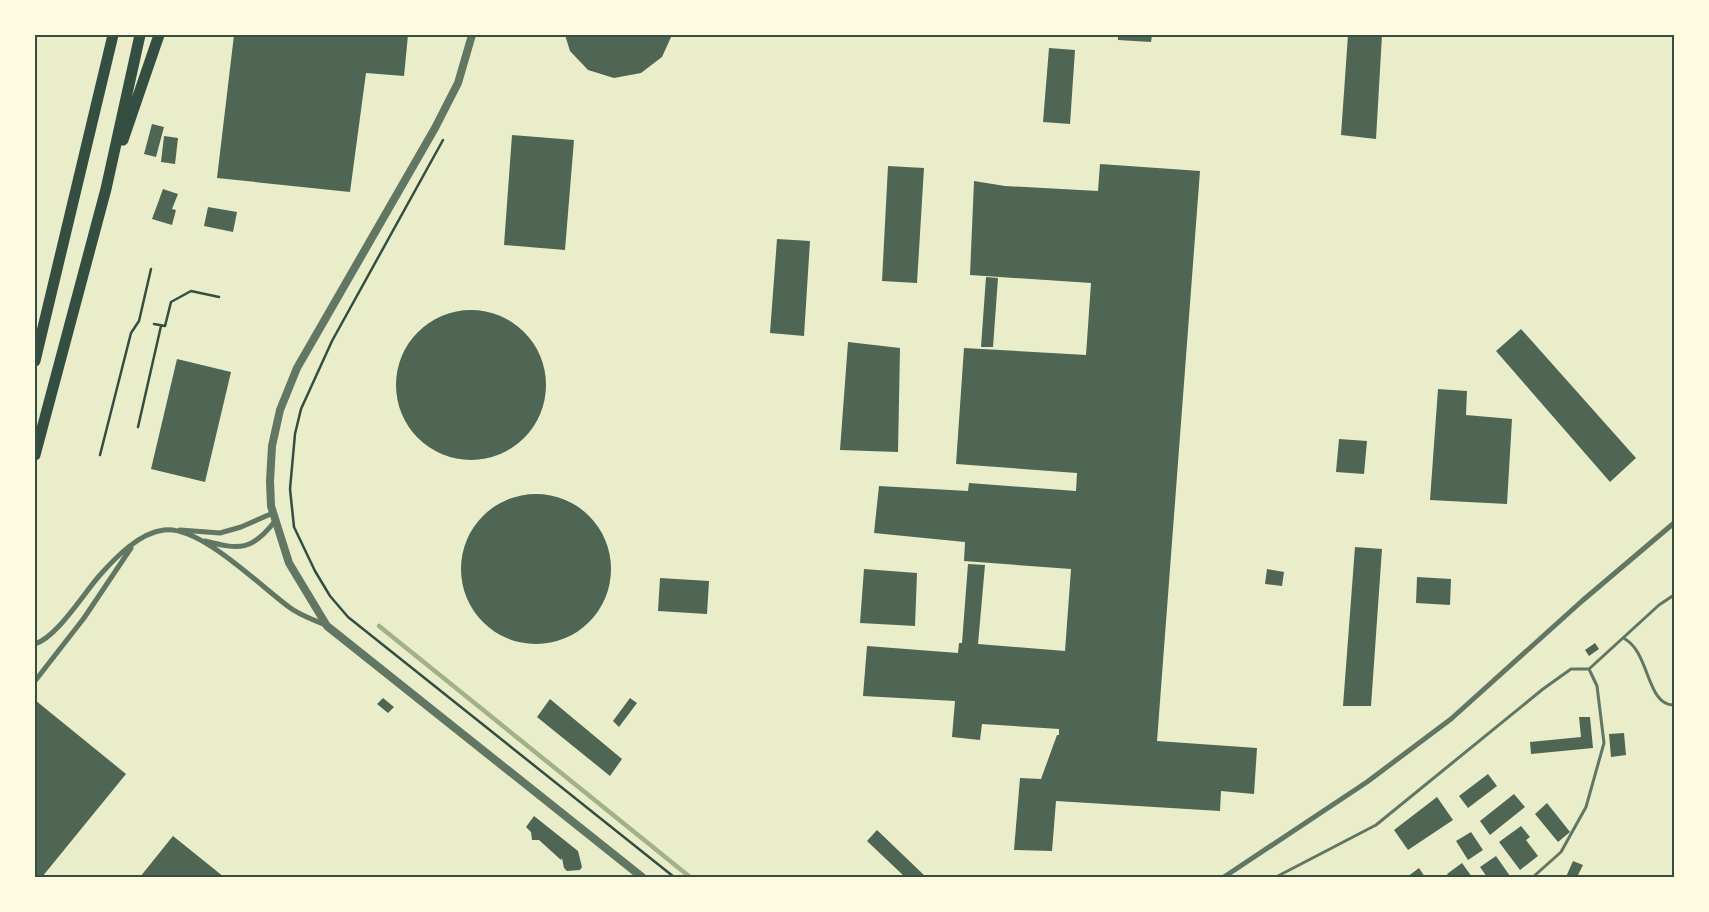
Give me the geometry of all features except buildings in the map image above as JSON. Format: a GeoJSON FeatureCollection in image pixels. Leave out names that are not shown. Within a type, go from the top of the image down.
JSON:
{"type":"FeatureCollection","features":[{"type":"Feature","properties":{"kind":"highway"},"geometry":{"type":"LineString","coordinates":[[35,361],[113,35]]}},
{"type":"Feature","properties":{"kind":"highway"},"geometry":{"type":"LineString","coordinates":[[35,455],[106,188],[140,35]]}},
{"type":"Feature","properties":{"kind":"highway"},"geometry":{"type":"LineString","coordinates":[[106,188],[159,35]]}},
{"type":"Feature","properties":{"kind":"street"},"geometry":{"type":"LineString","coordinates":[[327,626],[289,563],[274,517],[270,481],[272,446],[280,410],[297,368],[435,128],[458,83],[472,35]]}},
{"type":"Feature","properties":{"kind":"street"},"geometry":{"type":"LineString","coordinates":[[35,644],[41,642],[56,628],[100,574],[144,536],[155,532],[175,530],[220,533],[274,517]]}},
{"type":"Feature","properties":{"kind":"street"},"geometry":{"type":"LineString","coordinates":[[175,530],[200,540],[227,547],[244,547],[265,535],[274,517]]}},
{"type":"Feature","properties":{"kind":"street"},"geometry":{"type":"LineString","coordinates":[[1224,877],[1367,782],[1450,719],[1582,601],[1674,523]]}},
{"type":"Feature","properties":{"kind":"street"},"geometry":{"type":"LineString","coordinates":[[200,540],[226,556],[290,608],[327,626],[642,877]]}},
{"type":"Feature","properties":{"kind":"street"},"geometry":{"type":"LineString","coordinates":[[35,682],[84,618],[134,544]]}},
{"type":"Feature","properties":{"kind":"lane"},"geometry":{"type":"LineString","coordinates":[[1276,877],[1376,825],[1543,689],[1571,669],[1589,669],[1659,605],[1674,595]]}},
{"type":"Feature","properties":{"kind":"lane"},"geometry":{"type":"LineString","coordinates":[[1623,638],[1634,645],[1641,655],[1658,699],[1668,706],[1674,705]]}},
{"type":"Feature","properties":{"kind":"lane"},"geometry":{"type":"LineString","coordinates":[[1533,877],[1561,852],[1586,807],[1604,743],[1597,686],[1589,669]]}},
{"type":"Feature","properties":{"kind":"path"},"geometry":{"type":"LineString","coordinates":[[443,139],[332,342],[301,409],[295,434],[290,489],[294,527],[330,596],[348,617],[674,877]]}},
{"type":"Feature","properties":{"kind":"path"},"geometry":{"type":"LineString","coordinates":[[100,455],[131,333],[139,321],[151,269]]}},
{"type":"Feature","properties":{"kind":"path"},"geometry":{"type":"LineString","coordinates":[[154,324],[165,326],[170,302],[191,291],[219,297]]}},
{"type":"Feature","properties":{"kind":"path"},"geometry":{"type":"LineString","coordinates":[[138,427],[161,326]]}},
{"type":"Feature","properties":{"kind":"waterway"},"geometry":{"type":"LineString","coordinates":[[379,626],[690,877]]}}]}
